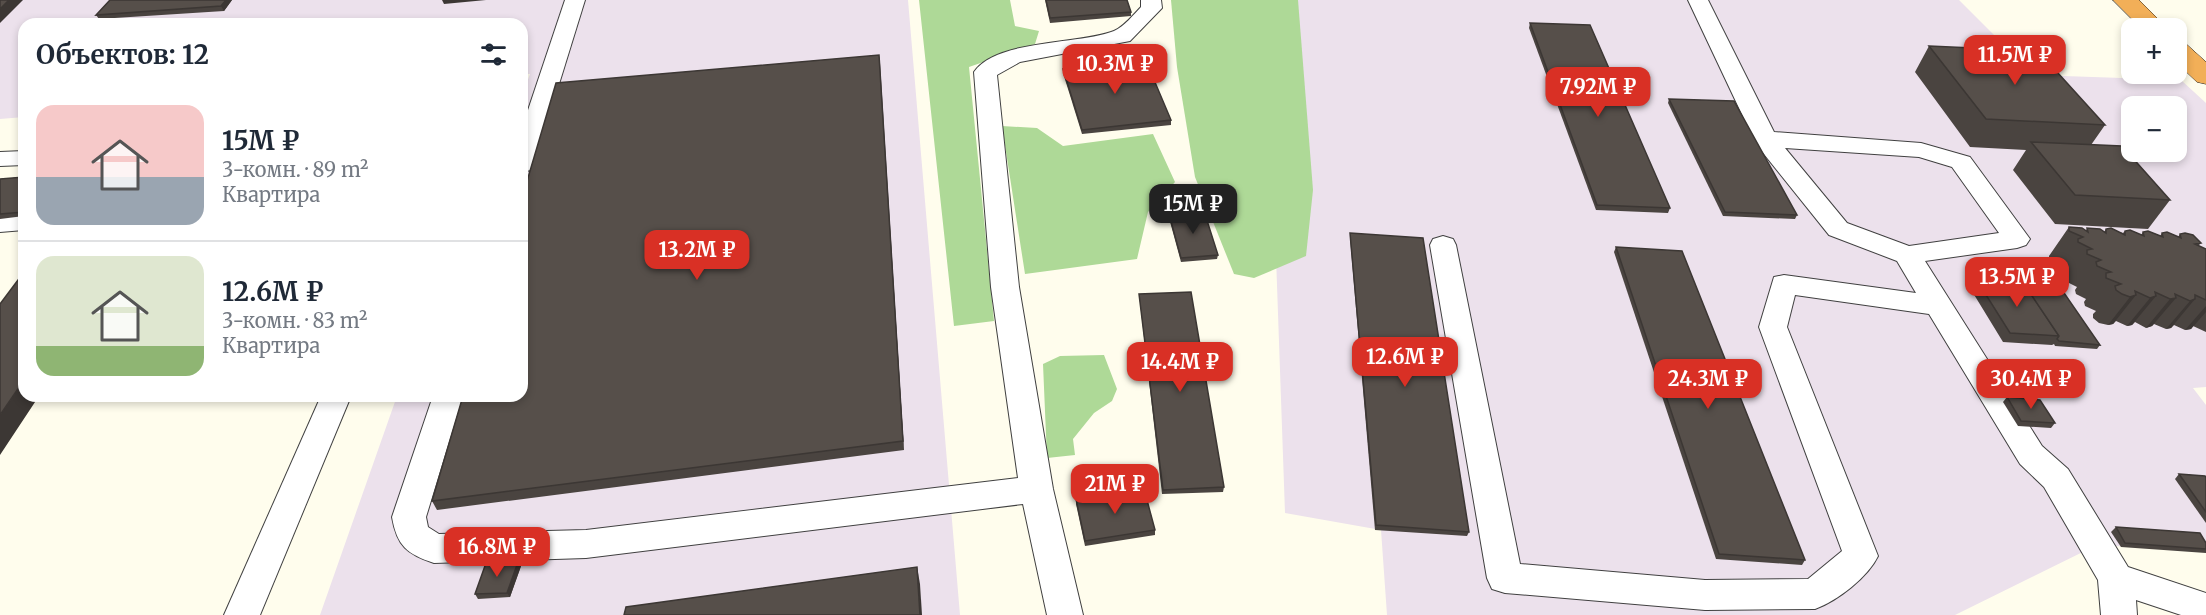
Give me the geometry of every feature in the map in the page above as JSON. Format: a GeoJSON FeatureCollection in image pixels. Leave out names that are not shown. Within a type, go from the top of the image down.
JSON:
{"type":"FeatureCollection","features":[{"type":"Feature","properties":{"kind":"highway"},"geometry":{"type":"LineString","coordinates":[[2125,0],[2144,18]]}},
{"type":"Feature","properties":{"kind":"highway"},"geometry":{"type":"LineString","coordinates":[[2187,58],[2206,76]]}},
{"type":"Feature","properties":{"kind":"street"},"geometry":{"type":"LineString","coordinates":[[528,146],[575,0]]}},
{"type":"Feature","properties":{"kind":"street"},"geometry":{"type":"LineString","coordinates":[[1065,615],[1036,489],[1005,287],[985,72],[1013,57],[1122,36],[1152,8],[1152,0]]}},
{"type":"Feature","properties":{"kind":"street"},"geometry":{"type":"LineString","coordinates":[[1698,0],[1765,139],[1838,230],[1907,255],[2017,239],[1961,162],[1921,150],[1765,139]]}},
{"type":"Feature","properties":{"kind":"street"},"geometry":{"type":"LineString","coordinates":[[0,159],[18,158]]}},
{"type":"Feature","properties":{"kind":"street"},"geometry":{"type":"LineString","coordinates":[[0,224],[18,222]]}},
{"type":"Feature","properties":{"kind":"street"},"geometry":{"type":"LineString","coordinates":[[1443,245],[1505,578],[1705,595],[1815,594],[1862,556],[1773,327],[1784,284],[1937,305]]}},
{"type":"Feature","properties":{"kind":"street"},"geometry":{"type":"LineString","coordinates":[[1907,255],[2031,455],[2056,478],[2116,578],[2119,615]]}},
{"type":"Feature","properties":{"kind":"street"},"geometry":{"type":"LineString","coordinates":[[242,615],[333,402]]}},
{"type":"Feature","properties":{"kind":"street"},"geometry":{"type":"LineString","coordinates":[[446,402],[409,517],[412,535],[434,549],[586,544],[1036,489]]}},
{"type":"Feature","properties":{"kind":"street"},"geometry":{"type":"LineString","coordinates":[[2116,578],[2194,604],[2206,614]]}},
{"type":"Feature","properties":{"kind":"shaded area"},"geometry":{"type":"Polygon","coordinates":[[[0,0],[908,0],[960,615],[320,615],[395,402],[528,402],[528,80],[530,74],[528,74],[528,18],[18,18],[18,118],[0,119],[0,0]]]}},
{"type":"Feature","properties":{"kind":"shaded area"},"geometry":{"type":"Polygon","coordinates":[[[1267,0],[1959,0],[2034,75],[2121,78],[2121,84],[2185,84],[2206,103],[2206,387],[2193,388],[2206,405],[2206,551],[2097,545],[1955,615],[1387,615],[1381,530],[1285,513],[1267,0]]]}},
{"type":"Feature","properties":{"kind":"green space"},"geometry":{"type":"Polygon","coordinates":[[[919,0],[1010,0],[1015,26],[1039,31],[1035,44],[969,67],[994,321],[954,326],[919,0]]]}},
{"type":"Feature","properties":{"kind":"green space"},"geometry":{"type":"Polygon","coordinates":[[[1171,0],[1298,0],[1313,190],[1306,256],[1254,278],[1234,274],[1195,177],[1177,67],[1171,0]]]}},
{"type":"Feature","properties":{"kind":"green space"},"geometry":{"type":"Polygon","coordinates":[[[1002,126],[1037,128],[1063,146],[1153,134],[1175,182],[1148,212],[1137,259],[1025,274],[1002,126]]]}},
{"type":"Feature","properties":{"kind":"green space"},"geometry":{"type":"Polygon","coordinates":[[[1104,355],[1117,389],[1112,401],[1094,413],[1073,439],[1075,455],[1047,458],[1043,364],[1060,356],[1104,355]]]}},
{"type":"Feature","properties":{"kind":"building"},"geometry":{"type":"Polygon","coordinates":[[[0,0],[9,0],[0,9],[0,0]]]}},
{"type":"Feature","properties":{"kind":"building"},"geometry":{"type":"Polygon","coordinates":[[[110,0],[226,0],[221,6],[96,15],[110,0]]]}},
{"type":"Feature","properties":{"kind":"building"},"geometry":{"type":"Polygon","coordinates":[[[1046,0],[1127,0],[1131,12],[1050,18],[1046,0]]]}},
{"type":"Feature","properties":{"kind":"building"},"geometry":{"type":"Polygon","coordinates":[[[1530,23],[1590,25],[1670,208],[1597,205],[1530,23]]]}},
{"type":"Feature","properties":{"kind":"building"},"geometry":{"type":"Polygon","coordinates":[[[1929,46],[2038,51],[2105,125],[1986,119],[1929,46]]]}},
{"type":"Feature","properties":{"kind":"building"},"geometry":{"type":"Polygon","coordinates":[[[879,55],[903,441],[432,501],[461,402],[528,402],[528,178],[556,83],[879,55]]]}},
{"type":"Feature","properties":{"kind":"building"},"geometry":{"type":"Polygon","coordinates":[[[1146,61],[1171,120],[1082,130],[1063,69],[1146,61]]]}},
{"type":"Feature","properties":{"kind":"building"},"geometry":{"type":"Polygon","coordinates":[[[1669,99],[1734,101],[1797,215],[1725,212],[1669,99]]]}},
{"type":"Feature","properties":{"kind":"building"},"geometry":{"type":"Polygon","coordinates":[[[2031,142],[2121,146],[2121,162],[2136,162],[2170,200],[2075,195],[2031,142]]]}},
{"type":"Feature","properties":{"kind":"building"},"geometry":{"type":"Polygon","coordinates":[[[18,178],[18,212],[0,214],[0,179],[18,178]]]}},
{"type":"Feature","properties":{"kind":"building"},"geometry":{"type":"Polygon","coordinates":[[[1204,211],[1218,255],[1181,258],[1169,214],[1204,211]]]}},
{"type":"Feature","properties":{"kind":"building"},"geometry":{"type":"Polygon","coordinates":[[[2069,227],[2082,228],[2088,232],[2087,228],[2100,229],[2106,233],[2106,229],[2111,228],[2125,235],[2125,231],[2130,230],[2144,236],[2143,232],[2148,231],[2163,237],[2162,233],[2167,232],[2181,238],[2180,234],[2193,235],[2201,243],[2195,244],[2206,249],[2206,300],[2195,295],[2195,299],[2190,301],[2175,294],[2176,298],[2170,299],[2155,292],[2156,296],[2150,298],[2135,291],[2136,295],[2130,297],[2122,294],[2116,290],[2115,286],[2121,284],[2106,278],[2106,273],[2111,272],[2097,266],[2096,262],[2101,260],[2087,254],[2087,250],[2092,249],[2078,242],[2078,239],[2083,237],[2069,231],[2069,227]]]}},
{"type":"Feature","properties":{"kind":"building"},"geometry":{"type":"Polygon","coordinates":[[[1350,233],[1423,238],[1469,532],[1376,525],[1350,233]]]}},
{"type":"Feature","properties":{"kind":"building"},"geometry":{"type":"Polygon","coordinates":[[[1616,247],[1682,251],[1805,560],[1719,554],[1616,247]]]}},
{"type":"Feature","properties":{"kind":"building"},"geometry":{"type":"Polygon","coordinates":[[[1976,279],[2023,282],[2059,336],[2010,333],[1976,279]]]}},
{"type":"Feature","properties":{"kind":"building"},"geometry":{"type":"Polygon","coordinates":[[[18,280],[18,389],[0,415],[0,304],[18,280]]]}},
{"type":"Feature","properties":{"kind":"building"},"geometry":{"type":"Polygon","coordinates":[[[2026,287],[2062,290],[2100,345],[2059,341],[2057,339],[2059,336],[2026,287]]]}},
{"type":"Feature","properties":{"kind":"building"},"geometry":{"type":"Polygon","coordinates":[[[1191,292],[1224,487],[1163,490],[1139,294],[1191,292]]]}},
{"type":"Feature","properties":{"kind":"building"},"geometry":{"type":"Polygon","coordinates":[[[2007,397],[2040,400],[2055,423],[2021,421],[2007,397]]]}},
{"type":"Feature","properties":{"kind":"building"},"geometry":{"type":"Polygon","coordinates":[[[2179,474],[2205,476],[2206,512],[2179,474]]]}},
{"type":"Feature","properties":{"kind":"building"},"geometry":{"type":"Polygon","coordinates":[[[1144,489],[1155,530],[1085,541],[1076,499],[1144,489]]]}},
{"type":"Feature","properties":{"kind":"building"},"geometry":{"type":"Polygon","coordinates":[[[2116,527],[2200,533],[2206,543],[2206,549],[2125,543],[2116,527]]]}},
{"type":"Feature","properties":{"kind":"building"},"geometry":{"type":"Polygon","coordinates":[[[518,562],[507,593],[475,594],[486,563],[518,562]]]}},
{"type":"Feature","properties":{"kind":"building"},"geometry":{"type":"Polygon","coordinates":[[[917,567],[920,615],[624,615],[626,607],[917,567]]]}}]}
